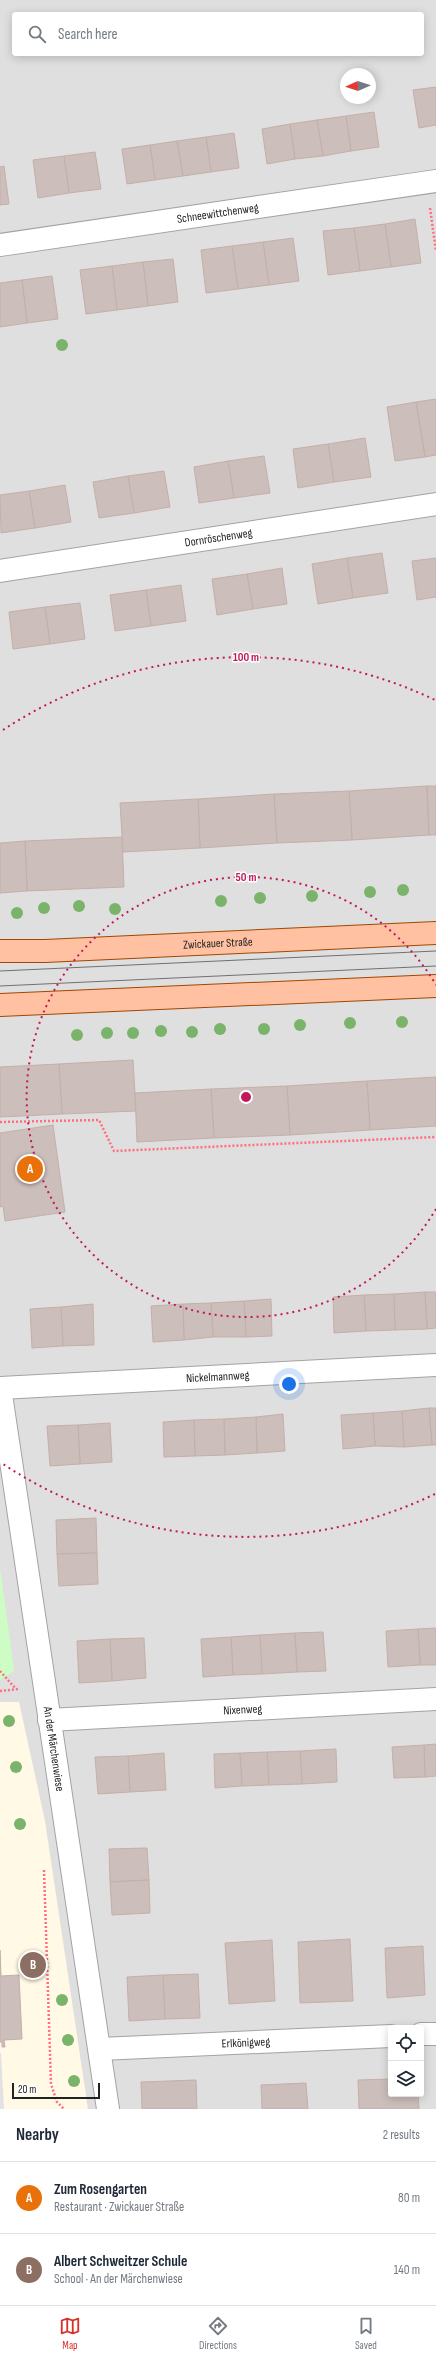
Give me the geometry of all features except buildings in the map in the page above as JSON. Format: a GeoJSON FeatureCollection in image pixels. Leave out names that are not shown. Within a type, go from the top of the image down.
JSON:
{"type":"FeatureCollection","features":[{"type":"Feature","properties":{"kind":"main road","name":"Zwickauer Straße"},"geometry":{"type":"LineString","coordinates":[[0,951],[53,951],[436,933]]}},
{"type":"Feature","properties":{"kind":"main road"},"geometry":{"type":"LineString","coordinates":[[0,1005],[436,986]]}},
{"type":"Feature","properties":{"kind":"street","name":"Schneewittchenweg"},"geometry":{"type":"LineString","coordinates":[[0,245],[431,182]]}},
{"type":"Feature","properties":{"kind":"street","name":"Dornröschenweg"},"geometry":{"type":"LineString","coordinates":[[0,571],[436,504]]}},
{"type":"Feature","properties":{"kind":"street","name":"Nickelmannweg"},"geometry":{"type":"LineString","coordinates":[[0,1388],[436,1365]]}},
{"type":"Feature","properties":{"kind":"street","name":"An der Märchenwiese"},"geometry":{"type":"LineString","coordinates":[[0,1388],[108,2109]]}},
{"type":"Feature","properties":{"kind":"street","name":"Nixenweg"},"geometry":{"type":"LineString","coordinates":[[49,1720],[436,1699]]}},
{"type":"Feature","properties":{"kind":"street"},"geometry":{"type":"LineString","coordinates":[[424,2034],[436,2034]]}},
{"type":"Feature","properties":{"kind":"street","name":"Erlkönigweg"},"geometry":{"type":"LineString","coordinates":[[100,2049],[388,2036]]}},
{"type":"Feature","properties":{"kind":"path"},"geometry":{"type":"LineString","coordinates":[[431,182],[436,251]]}},
{"type":"Feature","properties":{"kind":"path"},"geometry":{"type":"LineString","coordinates":[[0,1122],[99,1120],[114,1151],[436,1137]]}},
{"type":"Feature","properties":{"kind":"path"},"geometry":{"type":"LineString","coordinates":[[0,1671],[17,1689]]}},
{"type":"Feature","properties":{"kind":"path"},"geometry":{"type":"LineString","coordinates":[[43,1865],[51,2084],[57,2102],[64,2109]]}},
{"type":"Feature","properties":{"kind":"shaded area"},"geometry":{"type":"Polygon","coordinates":[[[0,0],[436,0],[436,2109],[0,2109],[0,0]]]}},
{"type":"Feature","properties":{"kind":"shaded area"},"geometry":{"type":"Polygon","coordinates":[[[0,1702],[19,1702],[45,1821],[88,2109],[0,2109],[0,1702]]]}},
{"type":"Feature","properties":{"kind":"shaded area"},"geometry":{"type":"Polygon","coordinates":[[[1,2053],[4,2109],[0,2109],[1,2053]]]}},
{"type":"Feature","properties":{"kind":"green space"},"geometry":{"type":"Polygon","coordinates":[[[0,1568],[14,1671],[0,1680],[0,1568]]]}},
{"type":"Feature","properties":{"kind":"tram line"},"geometry":{"type":"LineString","coordinates":[[0,971],[436,951]]}},
{"type":"Feature","properties":{"kind":"tram line"},"geometry":{"type":"LineString","coordinates":[[0,986],[436,966]]}},
{"type":"Feature","properties":{"kind":"place","name":"Zum Rosengarten"},"geometry":{"type":"Point","coordinates":[30,1169]}},
{"type":"Feature","properties":{"kind":"place","name":"Albert Schweitzer Schule"},"geometry":{"type":"Point","coordinates":[33,1965]}}]}
